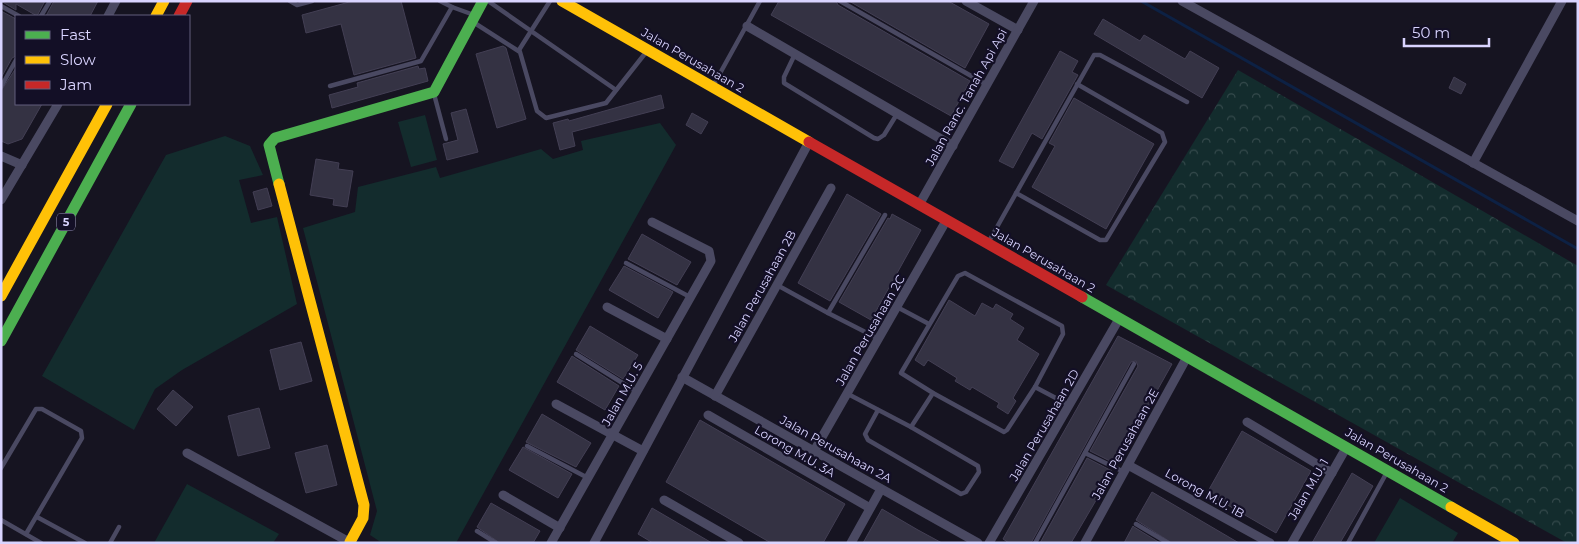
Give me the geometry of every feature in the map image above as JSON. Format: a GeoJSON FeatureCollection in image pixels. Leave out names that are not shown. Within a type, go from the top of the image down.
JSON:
{"type":"FeatureCollection","features":[{"type":"Feature","properties":{"kind":"main road"},"geometry":{"type":"LineString","coordinates":[[157,15],[164,1]]}},
{"type":"Feature","properties":{"kind":"main road"},"geometry":{"type":"LineString","coordinates":[[180,15],[187,1]]}},
{"type":"Feature","properties":{"kind":"main road"},"geometry":{"type":"LineString","coordinates":[[351,542],[363,518],[364,505],[269,145],[276,138],[434,92],[483,1]]}},
{"type":"Feature","properties":{"kind":"main road","name":"Jalan Perusahaan 2"},"geometry":{"type":"LineString","coordinates":[[562,1],[919,206],[1388,471],[1495,538],[1514,543]]}},
{"type":"Feature","properties":{"kind":"main road","name":"5"},"geometry":{"type":"LineString","coordinates":[[1,296],[106,105]]}},
{"type":"Feature","properties":{"kind":"main road","name":"5"},"geometry":{"type":"LineString","coordinates":[[1,341],[130,105]]}},
{"type":"Feature","properties":{"kind":"main road"},"geometry":{"type":"LineString","coordinates":[[1,334],[19,295],[19,284],[12,276]]}},
{"type":"Feature","properties":{"kind":"street"},"geometry":{"type":"LineString","coordinates":[[109,15],[116,1]]}},
{"type":"Feature","properties":{"kind":"street"},"geometry":{"type":"LineString","coordinates":[[966,1],[1018,30]]}},
{"type":"Feature","properties":{"kind":"street","name":"Jalan Ranc. Tanah Api Api"},"geometry":{"type":"LineString","coordinates":[[919,206],[1034,1]]}},
{"type":"Feature","properties":{"kind":"street"},"geometry":{"type":"LineString","coordinates":[[1182,1],[1578,221]]}},
{"type":"Feature","properties":{"kind":"street"},"geometry":{"type":"LineString","coordinates":[[1473,163],[1562,1]]}},
{"type":"Feature","properties":{"kind":"street"},"geometry":{"type":"LineString","coordinates":[[747,26],[953,146]]}},
{"type":"Feature","properties":{"kind":"street"},"geometry":{"type":"LineString","coordinates":[[1,200],[57,105]]}},
{"type":"Feature","properties":{"kind":"street"},"geometry":{"type":"LineString","coordinates":[[594,543],[808,142]]}},
{"type":"Feature","properties":{"kind":"street"},"geometry":{"type":"LineString","coordinates":[[1,156],[22,165]]}},
{"type":"Feature","properties":{"kind":"street","name":"Jalan Perusahaan 2B"},"geometry":{"type":"LineString","coordinates":[[715,396],[830,188]]}},
{"type":"Feature","properties":{"kind":"street","name":"Jalan Perusahaan 2C"},"geometry":{"type":"LineString","coordinates":[[814,451],[946,220]]}},
{"type":"Feature","properties":{"kind":"street","name":"Jalan M.U. 5"},"geometry":{"type":"LineString","coordinates":[[551,543],[711,262],[712,255],[709,250],[652,222]]}},
{"type":"Feature","properties":{"kind":"street"},"geometry":{"type":"LineString","coordinates":[[1,270],[12,276]]}},
{"type":"Feature","properties":{"kind":"street"},"geometry":{"type":"LineString","coordinates":[[607,307],[667,339]]}},
{"type":"Feature","properties":{"kind":"street","name":"Jalan Perusahaan 2D"},"geometry":{"type":"LineString","coordinates":[[989,543],[1119,319]]}},
{"type":"Feature","properties":{"kind":"street","name":"Jalan Perusahaan 2E"},"geometry":{"type":"LineString","coordinates":[[1085,543],[1187,357]]}},
{"type":"Feature","properties":{"kind":"street","name":"Jalan Perusahaan 2A"},"geometry":{"type":"LineString","coordinates":[[682,377],[978,543]]}},
{"type":"Feature","properties":{"kind":"street"},"geometry":{"type":"LineString","coordinates":[[556,404],[643,451]]}},
{"type":"Feature","properties":{"kind":"street","name":"Lorong M.U. 3A"},"geometry":{"type":"LineString","coordinates":[[708,415],[870,508]]}},
{"type":"Feature","properties":{"kind":"street"},"geometry":{"type":"LineString","coordinates":[[1248,422],[1332,473]]}},
{"type":"Feature","properties":{"kind":"street","name":"Jalan M.U. 1"},"geometry":{"type":"LineString","coordinates":[[1292,543],[1346,448]]}},
{"type":"Feature","properties":{"kind":"street"},"geometry":{"type":"LineString","coordinates":[[187,453],[351,542]]}},
{"type":"Feature","properties":{"kind":"street","name":"Lorong M.U. 1B"},"geometry":{"type":"LineString","coordinates":[[1126,469],[1270,543]]}},
{"type":"Feature","properties":{"kind":"street"},"geometry":{"type":"LineString","coordinates":[[851,543],[882,489]]}},
{"type":"Feature","properties":{"kind":"street"},"geometry":{"type":"LineString","coordinates":[[503,495],[560,528]]}},
{"type":"Feature","properties":{"kind":"street"},"geometry":{"type":"LineString","coordinates":[[664,500],[739,543]]}},
{"type":"Feature","properties":{"kind":"lane"},"geometry":{"type":"LineString","coordinates":[[42,15],[50,1]]}},
{"type":"Feature","properties":{"kind":"lane"},"geometry":{"type":"LineString","coordinates":[[290,1],[297,5],[312,1]]}},
{"type":"Feature","properties":{"kind":"lane"},"geometry":{"type":"LineString","coordinates":[[440,1],[474,18],[518,50],[537,111],[542,117],[550,118],[603,104],[648,50]]}},
{"type":"Feature","properties":{"kind":"lane"},"geometry":{"type":"LineString","coordinates":[[488,1],[616,90]]}},
{"type":"Feature","properties":{"kind":"lane"},"geometry":{"type":"LineString","coordinates":[[518,50],[550,1]]}},
{"type":"Feature","properties":{"kind":"lane"},"geometry":{"type":"LineString","coordinates":[[712,87],[760,1]]}},
{"type":"Feature","properties":{"kind":"lane"},"geometry":{"type":"LineString","coordinates":[[840,1],[987,85]]}},
{"type":"Feature","properties":{"kind":"lane"},"geometry":{"type":"LineString","coordinates":[[1,6],[17,15]]}},
{"type":"Feature","properties":{"kind":"lane"},"geometry":{"type":"LineString","coordinates":[[330,86],[421,61],[452,7]]}},
{"type":"Feature","properties":{"kind":"lane"},"geometry":{"type":"LineString","coordinates":[[795,54],[784,77],[784,83],[866,133],[878,139],[881,138],[897,114]]}},
{"type":"Feature","properties":{"kind":"lane"},"geometry":{"type":"LineString","coordinates":[[988,244],[1091,58],[1097,54],[1187,102]]}},
{"type":"Feature","properties":{"kind":"lane"},"geometry":{"type":"LineString","coordinates":[[1,87],[15,62]]}},
{"type":"Feature","properties":{"kind":"lane"},"geometry":{"type":"LineString","coordinates":[[1016,193],[1100,240],[1106,240],[1165,142],[1165,135],[1162,133],[1077,84]]}},
{"type":"Feature","properties":{"kind":"lane"},"geometry":{"type":"LineString","coordinates":[[434,92],[446,138]]}},
{"type":"Feature","properties":{"kind":"lane"},"geometry":{"type":"LineString","coordinates":[[828,313],[886,215]]}},
{"type":"Feature","properties":{"kind":"lane"},"geometry":{"type":"LineString","coordinates":[[626,264],[690,297]]}},
{"type":"Feature","properties":{"kind":"lane"},"geometry":{"type":"LineString","coordinates":[[965,273],[1062,326],[1062,334],[1035,386],[1004,432],[902,376],[901,370],[958,276],[965,273]]}},
{"type":"Feature","properties":{"kind":"lane"},"geometry":{"type":"LineString","coordinates":[[777,285],[879,339]]}},
{"type":"Feature","properties":{"kind":"lane"},"geometry":{"type":"LineString","coordinates":[[897,307],[929,324]]}},
{"type":"Feature","properties":{"kind":"lane"},"geometry":{"type":"LineString","coordinates":[[576,354],[638,392]]}},
{"type":"Feature","properties":{"kind":"lane"},"geometry":{"type":"LineString","coordinates":[[1035,543],[1134,364]]}},
{"type":"Feature","properties":{"kind":"lane"},"geometry":{"type":"LineString","coordinates":[[1035,386],[1070,405]]}},
{"type":"Feature","properties":{"kind":"lane"},"geometry":{"type":"LineString","coordinates":[[911,428],[933,393]]}},
{"type":"Feature","properties":{"kind":"lane"},"geometry":{"type":"LineString","coordinates":[[848,394],[878,410],[911,428],[978,466],[980,472],[966,492],[961,494],[868,440],[865,434],[878,410]]}},
{"type":"Feature","properties":{"kind":"lane"},"geometry":{"type":"LineString","coordinates":[[1,468],[36,409],[42,409],[81,431],[82,438],[26,534]]}},
{"type":"Feature","properties":{"kind":"lane"},"geometry":{"type":"LineString","coordinates":[[527,446],[588,478]]}},
{"type":"Feature","properties":{"kind":"lane"},"geometry":{"type":"LineString","coordinates":[[1085,453],[1126,469]]}},
{"type":"Feature","properties":{"kind":"lane"},"geometry":{"type":"LineString","coordinates":[[1348,543],[1388,471]]}},
{"type":"Feature","properties":{"kind":"lane"},"geometry":{"type":"LineString","coordinates":[[37,517],[85,543]]}},
{"type":"Feature","properties":{"kind":"lane"},"geometry":{"type":"LineString","coordinates":[[1,520],[41,543]]}},
{"type":"Feature","properties":{"kind":"lane"},"geometry":{"type":"LineString","coordinates":[[1136,524],[1168,543]]}},
{"type":"Feature","properties":{"kind":"lane"},"geometry":{"type":"LineString","coordinates":[[110,543],[119,527]]}},
{"type":"Feature","properties":{"kind":"lane"},"geometry":{"type":"LineString","coordinates":[[477,531],[496,543]]}},
{"type":"Feature","properties":{"kind":"green space"},"geometry":{"type":"Polygon","coordinates":[[[1238,70],[1578,266],[1578,543],[1567,543],[1106,285],[1238,70]]]}},
{"type":"Feature","properties":{"kind":"green space"},"geometry":{"type":"Polygon","coordinates":[[[425,115],[437,160],[411,167],[398,122],[425,115]]]}},
{"type":"Feature","properties":{"kind":"green space"},"geometry":{"type":"Polygon","coordinates":[[[660,123],[676,145],[456,543],[382,543],[370,535],[377,511],[303,228],[355,212],[358,187],[436,167],[440,178],[541,149],[553,159],[583,150],[581,141],[660,123]]]}},
{"type":"Feature","properties":{"kind":"green space"},"geometry":{"type":"Polygon","coordinates":[[[225,136],[250,146],[263,175],[239,180],[251,223],[277,217],[297,304],[182,370],[155,389],[134,430],[42,376],[166,155],[225,136]]]}},
{"type":"Feature","properties":{"kind":"green space"},"geometry":{"type":"Polygon","coordinates":[[[187,484],[279,534],[273,543],[154,543],[187,484]]]}},
{"type":"Feature","properties":{"kind":"green space"},"geometry":{"type":"Polygon","coordinates":[[[1400,498],[1458,533],[1452,543],[1374,543],[1400,498]]]}},
{"type":"Feature","properties":{"kind":"building"},"geometry":{"type":"Polygon","coordinates":[[[1,1],[45,1],[38,15],[16,4],[16,10],[1,1]]]}},
{"type":"Feature","properties":{"kind":"building"},"geometry":{"type":"Polygon","coordinates":[[[54,1],[98,1],[91,15],[47,15],[54,1]]]}},
{"type":"Feature","properties":{"kind":"building"},"geometry":{"type":"Polygon","coordinates":[[[353,1],[401,1],[416,58],[354,75],[341,24],[306,33],[302,15],[353,1]]]}},
{"type":"Feature","properties":{"kind":"building"},"geometry":{"type":"Polygon","coordinates":[[[779,1],[836,1],[838,5],[970,81],[951,116],[771,15],[779,1]]]}},
{"type":"Feature","properties":{"kind":"building"},"geometry":{"type":"Polygon","coordinates":[[[849,1],[948,1],[989,24],[965,68],[849,1]]]}},
{"type":"Feature","properties":{"kind":"building"},"geometry":{"type":"Polygon","coordinates":[[[1,11],[15,18],[15,56],[12,58],[1,78],[1,11]]]}},
{"type":"Feature","properties":{"kind":"building"},"geometry":{"type":"Polygon","coordinates":[[[1103,19],[1140,41],[1144,35],[1185,59],[1190,51],[1219,68],[1202,98],[1094,34],[1103,19]]]}},
{"type":"Feature","properties":{"kind":"building"},"geometry":{"type":"Polygon","coordinates":[[[503,46],[506,48],[526,119],[497,128],[476,54],[503,46]]]}},
{"type":"Feature","properties":{"kind":"building"},"geometry":{"type":"Polygon","coordinates":[[[1060,51],[1078,61],[1072,72],[1078,75],[1042,139],[1032,133],[1013,168],[999,161],[1060,51]]]}},
{"type":"Feature","properties":{"kind":"building"},"geometry":{"type":"Polygon","coordinates":[[[418,66],[419,69],[425,68],[428,81],[332,108],[329,95],[358,87],[357,83],[418,66]]]}},
{"type":"Feature","properties":{"kind":"building"},"geometry":{"type":"Polygon","coordinates":[[[15,70],[15,105],[41,105],[22,139],[8,144],[1,141],[1,91],[15,70]]]}},
{"type":"Feature","properties":{"kind":"building"},"geometry":{"type":"Polygon","coordinates":[[[1454,77],[1466,84],[1461,94],[1449,88],[1454,77]]]}},
{"type":"Feature","properties":{"kind":"building"},"geometry":{"type":"Polygon","coordinates":[[[661,95],[664,108],[572,132],[575,146],[560,150],[553,123],[568,119],[569,121],[661,95]]]}},
{"type":"Feature","properties":{"kind":"building"},"geometry":{"type":"Polygon","coordinates":[[[1074,98],[1154,144],[1106,229],[1032,187],[1055,146],[1049,143],[1074,98]]]}},
{"type":"Feature","properties":{"kind":"building"},"geometry":{"type":"Polygon","coordinates":[[[466,109],[478,152],[447,160],[443,144],[458,140],[451,113],[466,109]]]}},
{"type":"Feature","properties":{"kind":"building"},"geometry":{"type":"Polygon","coordinates":[[[692,113],[708,122],[701,134],[686,125],[692,113]]]}},
{"type":"Feature","properties":{"kind":"building"},"geometry":{"type":"Polygon","coordinates":[[[316,159],[339,163],[338,169],[353,171],[347,207],[333,205],[334,199],[310,195],[316,159]]]}},
{"type":"Feature","properties":{"kind":"building"},"geometry":{"type":"Polygon","coordinates":[[[267,188],[272,206],[258,210],[253,192],[267,188]]]}},
{"type":"Feature","properties":{"kind":"building"},"geometry":{"type":"Polygon","coordinates":[[[847,194],[881,214],[830,301],[798,283],[847,194]]]}},
{"type":"Feature","properties":{"kind":"building"},"geometry":{"type":"Polygon","coordinates":[[[892,214],[921,230],[871,320],[839,302],[892,214]]]}},
{"type":"Feature","properties":{"kind":"building"},"geometry":{"type":"Polygon","coordinates":[[[642,234],[691,262],[677,285],[628,259],[642,234]]]}},
{"type":"Feature","properties":{"kind":"building"},"geometry":{"type":"Polygon","coordinates":[[[624,266],[673,292],[658,318],[609,290],[624,266]]]}},
{"type":"Feature","properties":{"kind":"building"},"geometry":{"type":"Polygon","coordinates":[[[949,300],[975,316],[982,303],[993,309],[996,304],[1013,314],[1010,319],[1024,328],[1017,340],[1039,354],[1013,398],[1016,401],[1008,414],[997,407],[999,403],[972,387],[970,390],[955,381],[957,378],[928,360],[924,366],[915,360],[949,300]]]}},
{"type":"Feature","properties":{"kind":"building"},"geometry":{"type":"Polygon","coordinates":[[[590,326],[638,355],[623,379],[576,350],[590,326]]]}},
{"type":"Feature","properties":{"kind":"building"},"geometry":{"type":"Polygon","coordinates":[[[1118,336],[1172,364],[1116,464],[1090,451],[1138,366],[1136,361],[1131,362],[1031,543],[1009,543],[1003,539],[1118,336]]]}},
{"type":"Feature","properties":{"kind":"building"},"geometry":{"type":"Polygon","coordinates":[[[301,342],[312,381],[280,390],[270,350],[301,342]]]}},
{"type":"Feature","properties":{"kind":"building"},"geometry":{"type":"Polygon","coordinates":[[[572,356],[619,386],[605,410],[557,382],[572,356]]]}},
{"type":"Feature","properties":{"kind":"building"},"geometry":{"type":"Polygon","coordinates":[[[173,390],[193,407],[176,426],[157,409],[173,390]]]}},
{"type":"Feature","properties":{"kind":"building"},"geometry":{"type":"Polygon","coordinates":[[[259,408],[270,448],[238,456],[228,416],[259,408]]]}},
{"type":"Feature","properties":{"kind":"building"},"geometry":{"type":"Polygon","coordinates":[[[542,414],[591,443],[576,467],[526,442],[542,414]]]}},
{"type":"Feature","properties":{"kind":"building"},"geometry":{"type":"Polygon","coordinates":[[[700,420],[845,504],[823,543],[771,543],[666,482],[700,420]]]}},
{"type":"Feature","properties":{"kind":"building"},"geometry":{"type":"Polygon","coordinates":[[[1242,431],[1311,471],[1276,533],[1207,493],[1242,431]]]}},
{"type":"Feature","properties":{"kind":"building"},"geometry":{"type":"Polygon","coordinates":[[[327,445],[337,485],[306,493],[295,453],[327,445]]]}},
{"type":"Feature","properties":{"kind":"building"},"geometry":{"type":"Polygon","coordinates":[[[523,447],[572,474],[558,498],[509,470],[523,447]]]}},
{"type":"Feature","properties":{"kind":"building"},"geometry":{"type":"Polygon","coordinates":[[[1087,458],[1112,471],[1112,473],[1071,543],[1040,543],[1087,458]]]}},
{"type":"Feature","properties":{"kind":"building"},"geometry":{"type":"Polygon","coordinates":[[[1352,473],[1373,486],[1340,543],[1312,543],[1352,473]]]}},
{"type":"Feature","properties":{"kind":"building"},"geometry":{"type":"Polygon","coordinates":[[[1152,492],[1239,543],[1172,543],[1136,520],[1152,492]]]}},
{"type":"Feature","properties":{"kind":"building"},"geometry":{"type":"Polygon","coordinates":[[[491,503],[540,531],[533,543],[500,543],[477,527],[491,503]]]}},
{"type":"Feature","properties":{"kind":"building"},"geometry":{"type":"Polygon","coordinates":[[[652,508],[712,543],[653,543],[638,534],[652,508]]]}},
{"type":"Feature","properties":{"kind":"building"},"geometry":{"type":"Polygon","coordinates":[[[882,509],[918,530],[942,543],[863,543],[882,509]]]}},
{"type":"Feature","properties":{"kind":"building"},"geometry":{"type":"Polygon","coordinates":[[[1134,527],[1160,543],[1124,543],[1134,527]]]}},
{"type":"Feature","properties":{"kind":"waterway"},"geometry":{"type":"LineString","coordinates":[[1141,1],[1578,249]]}},
{"type":"Feature","properties":{"kind":"traffic: fast"},"geometry":{"type":"LineString","coordinates":[[279,184],[269,145],[275,138],[434,92],[483,1]]}},
{"type":"Feature","properties":{"kind":"traffic: fast"},"geometry":{"type":"LineString","coordinates":[[1,341],[130,105]]}},
{"type":"Feature","properties":{"kind":"traffic: fast"},"geometry":{"type":"LineString","coordinates":[[1082,297],[1451,507]]}},
{"type":"Feature","properties":{"kind":"traffic: slow"},"geometry":{"type":"LineString","coordinates":[[157,15],[164,1]]}},
{"type":"Feature","properties":{"kind":"traffic: slow"},"geometry":{"type":"LineString","coordinates":[[562,1],[809,142]]}},
{"type":"Feature","properties":{"kind":"traffic: slow"},"geometry":{"type":"LineString","coordinates":[[1,296],[106,105]]}},
{"type":"Feature","properties":{"kind":"traffic: slow"},"geometry":{"type":"LineString","coordinates":[[279,184],[364,505],[363,518],[350,542]]}},
{"type":"Feature","properties":{"kind":"traffic: slow"},"geometry":{"type":"LineString","coordinates":[[1451,507],[1514,543]]}},
{"type":"Feature","properties":{"kind":"traffic: jam"},"geometry":{"type":"LineString","coordinates":[[180,15],[187,1]]}},
{"type":"Feature","properties":{"kind":"traffic: jam"},"geometry":{"type":"LineString","coordinates":[[809,142],[1082,297]]}}]}
